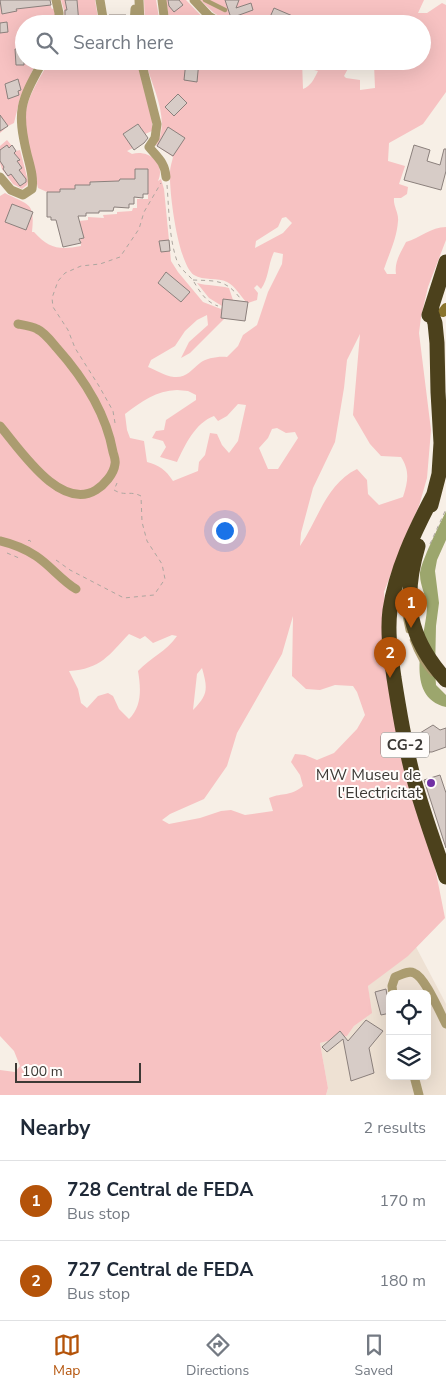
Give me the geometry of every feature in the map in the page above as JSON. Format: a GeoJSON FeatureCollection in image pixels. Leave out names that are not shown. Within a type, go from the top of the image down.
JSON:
{"type":"FeatureCollection","features":[{"type":"Feature","properties":{"kind":"highway","name":"CG-2"},"geometry":{"type":"LineString","coordinates":[[446,262],[440,315],[437,375],[441,431],[440,459],[433,496],[414,557],[410,584],[410,608],[416,643],[446,681]]}},
{"type":"Feature","properties":{"kind":"highway"},"geometry":{"type":"LineString","coordinates":[[438,392],[432,370],[427,336],[428,317],[440,315]]}},
{"type":"Feature","properties":{"kind":"highway","name":"CG-2"},"geometry":{"type":"LineString","coordinates":[[437,375],[446,352]]}},
{"type":"Feature","properties":{"kind":"highway","name":"CG-2"},"geometry":{"type":"LineString","coordinates":[[433,496],[419,523],[397,579],[389,627],[389,645],[401,727],[412,774],[445,870]]}},
{"type":"Feature","properties":{"kind":"street"},"geometry":{"type":"LineString","coordinates":[[56,0],[59,15]]}},
{"type":"Feature","properties":{"kind":"street"},"geometry":{"type":"LineString","coordinates":[[100,0],[102,15]]}},
{"type":"Feature","properties":{"kind":"street"},"geometry":{"type":"LineString","coordinates":[[194,0],[209,15]]}},
{"type":"Feature","properties":{"kind":"street"},"geometry":{"type":"LineString","coordinates":[[162,1],[164,15]]}},
{"type":"Feature","properties":{"kind":"street"},"geometry":{"type":"LineString","coordinates":[[135,15],[135,9],[139,3]]}},
{"type":"Feature","properties":{"kind":"street"},"geometry":{"type":"LineString","coordinates":[[0,177],[16,193],[23,195],[32,189],[32,173],[21,130],[21,108],[38,70]]}},
{"type":"Feature","properties":{"kind":"street"},"geometry":{"type":"LineString","coordinates":[[143,70],[157,124],[155,138],[149,147],[161,159],[166,176]]}},
{"type":"Feature","properties":{"kind":"street"},"geometry":{"type":"LineString","coordinates":[[0,426],[32,465],[55,488],[66,492],[91,493],[101,487],[108,479],[115,463],[111,439],[105,424],[81,379],[49,339],[36,328],[18,324]]}},
{"type":"Feature","properties":{"kind":"street"},"geometry":{"type":"LineString","coordinates":[[0,541],[17,545],[37,557],[64,582],[76,589]]}},
{"type":"Feature","properties":{"kind":"street"},"geometry":{"type":"LineString","coordinates":[[392,990],[395,977],[406,972],[414,972],[422,979],[428,990]]}},
{"type":"Feature","properties":{"kind":"street"},"geometry":{"type":"LineString","coordinates":[[431,996],[446,1024]]}},
{"type":"Feature","properties":{"kind":"street"},"geometry":{"type":"LineString","coordinates":[[415,1080],[419,1095]]}},
{"type":"Feature","properties":{"kind":"lane"},"geometry":{"type":"LineString","coordinates":[[205,0],[225,10]]}},
{"type":"Feature","properties":{"kind":"lane"},"geometry":{"type":"LineString","coordinates":[[403,601],[410,584]]}},
{"type":"Feature","properties":{"kind":"lane"},"geometry":{"type":"LineString","coordinates":[[404,610],[404,620],[416,643]]}},
{"type":"Feature","properties":{"kind":"path"},"geometry":{"type":"LineString","coordinates":[[166,176],[172,239],[178,262],[184,273],[192,280],[206,299],[218,306]]}},
{"type":"Feature","properties":{"kind":"path"},"geometry":{"type":"LineString","coordinates":[[192,280],[226,284],[240,298]]}},
{"type":"Feature","properties":{"kind":"path"},"geometry":{"type":"LineString","coordinates":[[428,549],[446,509]]}},
{"type":"Feature","properties":{"kind":"path"},"geometry":{"type":"LineString","coordinates":[[3,550],[10,556],[19,558],[20,555]]}},
{"type":"Feature","properties":{"kind":"shaded area"},"geometry":{"type":"Polygon","coordinates":[[[0,0],[48,0],[52,9],[55,8],[55,15],[15,15],[15,70],[33,70],[20,98],[14,123],[0,133],[0,0]]]}},
{"type":"Feature","properties":{"kind":"shaded area"},"geometry":{"type":"Polygon","coordinates":[[[61,0],[95,0],[98,15],[64,15],[61,0]]]}},
{"type":"Feature","properties":{"kind":"shaded area"},"geometry":{"type":"Polygon","coordinates":[[[144,0],[156,0],[158,15],[145,15],[144,0]]]}},
{"type":"Feature","properties":{"kind":"shaded area"},"geometry":{"type":"Polygon","coordinates":[[[166,0],[186,0],[200,15],[168,15],[166,0]]]}},
{"type":"Feature","properties":{"kind":"shaded area"},"geometry":{"type":"Polygon","coordinates":[[[200,0],[424,0],[418,13],[427,13],[442,3],[446,5],[446,92],[423,124],[389,143],[388,161],[405,166],[399,184],[408,187],[407,194],[401,198],[394,198],[398,218],[397,227],[384,269],[387,274],[396,274],[397,261],[406,242],[435,229],[446,227],[446,240],[428,287],[419,333],[431,430],[427,478],[419,506],[384,592],[388,662],[431,847],[445,918],[408,956],[368,986],[372,1013],[354,1026],[347,1036],[320,1043],[328,1088],[326,1095],[0,1095],[0,1070],[15,1072],[20,1066],[14,1051],[0,1036],[0,196],[5,193],[29,206],[33,222],[32,232],[50,245],[61,248],[81,246],[79,221],[88,220],[88,217],[104,218],[103,215],[132,211],[133,208],[137,208],[137,199],[148,199],[148,169],[135,169],[135,179],[90,182],[90,185],[75,189],[61,189],[60,192],[47,192],[38,188],[29,150],[25,119],[30,98],[44,70],[140,70],[152,113],[152,131],[145,134],[138,124],[123,134],[133,148],[127,151],[132,154],[138,153],[150,156],[158,164],[160,175],[158,181],[161,179],[164,189],[171,261],[203,302],[221,309],[222,306],[209,298],[197,283],[229,288],[233,300],[246,302],[235,288],[227,282],[194,275],[183,257],[171,195],[170,170],[173,157],[156,145],[162,126],[161,116],[148,70],[302,70],[303,89],[314,79],[318,71],[314,70],[347,70],[344,76],[360,80],[360,90],[375,88],[374,70],[431,70],[431,15],[217,15],[200,0]],[[286,217],[282,218],[278,227],[256,241],[255,248],[283,233],[292,223],[286,217]],[[274,252],[266,280],[261,289],[257,285],[254,288],[258,293],[257,300],[248,303],[245,321],[225,318],[190,353],[181,358],[189,342],[208,325],[207,315],[197,320],[185,331],[175,346],[151,360],[148,367],[167,375],[178,377],[186,375],[206,360],[227,357],[238,346],[243,335],[257,325],[268,292],[282,264],[283,254],[274,252]],[[360,334],[347,360],[335,442],[313,488],[301,533],[300,546],[330,493],[346,476],[357,469],[367,480],[368,494],[379,505],[403,497],[405,491],[407,472],[401,457],[381,456],[370,444],[353,415],[360,334]],[[188,391],[162,392],[143,401],[125,414],[130,438],[144,441],[147,462],[162,468],[173,481],[198,471],[199,462],[205,455],[210,433],[217,434],[222,445],[229,453],[238,441],[246,405],[238,404],[227,416],[218,421],[214,416],[207,419],[191,435],[177,462],[160,457],[166,447],[163,441],[152,438],[156,431],[164,430],[166,420],[196,400],[196,395],[188,391]],[[277,428],[272,429],[268,438],[259,448],[268,469],[278,469],[298,438],[295,432],[286,433],[277,428]],[[293,616],[282,654],[237,733],[227,766],[204,799],[170,814],[162,820],[169,824],[200,818],[221,811],[231,810],[245,815],[273,811],[269,798],[290,793],[303,786],[300,775],[291,762],[295,754],[305,755],[317,760],[334,753],[357,729],[365,715],[353,686],[335,685],[320,690],[306,689],[292,676],[293,616]],[[129,634],[104,660],[80,670],[69,671],[78,689],[81,703],[87,708],[98,696],[108,693],[113,696],[119,709],[129,719],[136,709],[140,697],[138,671],[173,642],[177,636],[172,635],[153,643],[145,636],[140,639],[129,634]],[[202,668],[197,674],[193,710],[202,700],[206,687],[202,668]]]}},
{"type":"Feature","properties":{"kind":"shaded area"},"geometry":{"type":"Polygon","coordinates":[[[7,140],[16,151],[20,150],[28,181],[27,185],[22,189],[13,184],[0,163],[0,146],[7,140]]]}},
{"type":"Feature","properties":{"kind":"shaded area"},"geometry":{"type":"Polygon","coordinates":[[[446,511],[446,540],[437,560],[435,571],[439,603],[436,626],[435,671],[436,685],[446,695],[446,707],[433,701],[425,692],[421,679],[421,650],[427,609],[420,575],[426,553],[446,511]]]}},
{"type":"Feature","properties":{"kind":"shaded area"},"geometry":{"type":"Polygon","coordinates":[[[416,947],[446,1004],[446,1095],[326,1095],[328,1088],[320,1043],[347,1036],[354,1026],[371,1013],[368,986],[416,947]]]}},
{"type":"Feature","properties":{"kind":"building"},"geometry":{"type":"Polygon","coordinates":[[[0,0],[50,0],[51,5],[16,9],[17,11],[2,14],[0,0]]]}},
{"type":"Feature","properties":{"kind":"building"},"geometry":{"type":"Polygon","coordinates":[[[65,0],[77,0],[78,15],[65,15],[65,10],[67,10],[65,0]]]}},
{"type":"Feature","properties":{"kind":"building"},"geometry":{"type":"Polygon","coordinates":[[[168,0],[179,0],[183,5],[174,12],[169,6],[168,0]]]}},
{"type":"Feature","properties":{"kind":"building"},"geometry":{"type":"Polygon","coordinates":[[[225,0],[239,0],[236,8],[251,3],[253,10],[239,15],[230,15],[225,0]]]}},
{"type":"Feature","properties":{"kind":"building"},"geometry":{"type":"Polygon","coordinates":[[[274,8],[290,15],[271,15],[274,8]]]}},
{"type":"Feature","properties":{"kind":"building"},"geometry":{"type":"Polygon","coordinates":[[[7,22],[8,32],[0,33],[0,23],[7,22]]]}},
{"type":"Feature","properties":{"kind":"building"},"geometry":{"type":"Polygon","coordinates":[[[185,70],[198,70],[197,82],[184,80],[185,70]]]}},
{"type":"Feature","properties":{"kind":"building"},"geometry":{"type":"Polygon","coordinates":[[[18,79],[21,90],[18,91],[19,95],[8,99],[5,84],[18,79]]]}},
{"type":"Feature","properties":{"kind":"building"},"geometry":{"type":"Polygon","coordinates":[[[178,94],[187,103],[174,116],[165,107],[178,94]]]}},
{"type":"Feature","properties":{"kind":"building"},"geometry":{"type":"Polygon","coordinates":[[[0,115],[8,126],[0,131],[0,115]]]}},
{"type":"Feature","properties":{"kind":"building"},"geometry":{"type":"Polygon","coordinates":[[[138,124],[148,138],[134,150],[123,134],[138,124]]]}},
{"type":"Feature","properties":{"kind":"building"},"geometry":{"type":"Polygon","coordinates":[[[168,127],[185,138],[173,156],[157,146],[168,127]]]}},
{"type":"Feature","properties":{"kind":"building"},"geometry":{"type":"Polygon","coordinates":[[[7,145],[9,148],[12,145],[16,151],[14,153],[20,160],[17,161],[22,168],[19,170],[26,179],[26,182],[20,186],[11,174],[8,176],[0,161],[0,150],[7,145]]]}},
{"type":"Feature","properties":{"kind":"building"},"geometry":{"type":"Polygon","coordinates":[[[414,145],[430,150],[427,161],[440,165],[444,149],[446,149],[446,171],[441,190],[404,180],[414,145]]]}},
{"type":"Feature","properties":{"kind":"building"},"geometry":{"type":"Polygon","coordinates":[[[135,169],[148,169],[148,194],[143,194],[143,198],[134,197],[134,204],[129,204],[129,208],[114,207],[113,211],[99,211],[99,213],[86,213],[86,216],[78,216],[84,238],[79,239],[81,243],[63,247],[56,220],[51,220],[51,217],[47,217],[47,192],[60,192],[60,189],[75,189],[75,185],[90,185],[90,182],[135,179],[135,169]]]}},
{"type":"Feature","properties":{"kind":"building"},"geometry":{"type":"Polygon","coordinates":[[[12,204],[33,212],[26,230],[5,222],[12,204]]]}},
{"type":"Feature","properties":{"kind":"building"},"geometry":{"type":"Polygon","coordinates":[[[169,240],[170,251],[161,252],[159,241],[169,240]]]}},
{"type":"Feature","properties":{"kind":"building"},"geometry":{"type":"Polygon","coordinates":[[[166,272],[190,292],[181,302],[158,283],[166,272]]]}},
{"type":"Feature","properties":{"kind":"building"},"geometry":{"type":"Polygon","coordinates":[[[223,299],[248,302],[245,321],[221,318],[223,299]]]}},
{"type":"Feature","properties":{"kind":"building"},"geometry":{"type":"Polygon","coordinates":[[[433,725],[440,730],[446,728],[446,747],[426,752],[416,744],[417,739],[420,733],[433,725]]]}},
{"type":"Feature","properties":{"kind":"building"},"geometry":{"type":"Polygon","coordinates":[[[440,775],[446,793],[446,848],[424,780],[440,775]]]}},
{"type":"Feature","properties":{"kind":"building"},"geometry":{"type":"Polygon","coordinates":[[[386,989],[386,1014],[381,1015],[375,992],[386,989]]]}},
{"type":"Feature","properties":{"kind":"building"},"geometry":{"type":"Polygon","coordinates":[[[366,1020],[383,1031],[369,1048],[374,1073],[351,1081],[343,1039],[327,1052],[322,1047],[340,1031],[348,1041],[366,1020]]]}},
{"type":"Feature","properties":{"kind":"place","name":"728 Central de FEDA"},"geometry":{"type":"Point","coordinates":[411,628]}},
{"type":"Feature","properties":{"kind":"place","name":"727 Central de FEDA"},"geometry":{"type":"Point","coordinates":[390,678]}},
{"type":"Feature","properties":{"kind":"place","name":"MW Museu de l'Electricitat"},"geometry":{"type":"Point","coordinates":[431,783]}}]}
